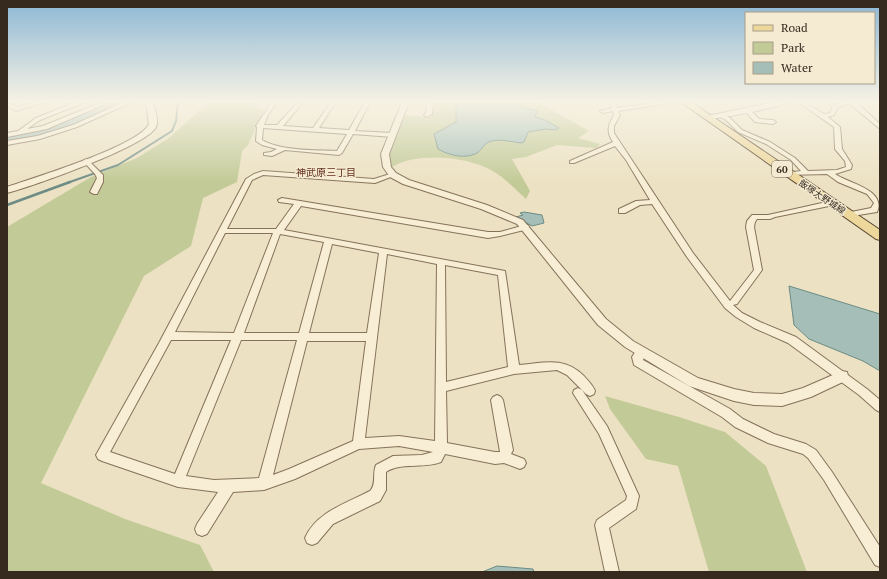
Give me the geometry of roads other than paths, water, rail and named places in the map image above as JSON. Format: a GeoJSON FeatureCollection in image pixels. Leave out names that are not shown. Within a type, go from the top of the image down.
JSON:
{"type":"FeatureCollection","features":[{"type":"Feature","properties":{"kind":"main road","name":"飯塚大野城線"},"geometry":{"type":"LineString","coordinates":[[723,129],[880,236]]}},
{"type":"Feature","properties":{"kind":"street"},"geometry":{"type":"LineString","coordinates":[[20,133],[23,129]]}},
{"type":"Feature","properties":{"kind":"street"},"geometry":{"type":"LineString","coordinates":[[7,135],[36,129]]}},
{"type":"Feature","properties":{"kind":"street"},"geometry":{"type":"LineString","coordinates":[[7,143],[38,138],[66,129]]}},
{"type":"Feature","properties":{"kind":"street"},"geometry":{"type":"LineString","coordinates":[[7,190],[110,152],[146,134],[150,129]]}},
{"type":"Feature","properties":{"kind":"street"},"geometry":{"type":"LineString","coordinates":[[259,129],[259,141],[262,144],[338,155],[353,129]]}},
{"type":"Feature","properties":{"kind":"street"},"geometry":{"type":"LineString","coordinates":[[304,129],[393,135]]}},
{"type":"Feature","properties":{"kind":"street"},"geometry":{"type":"LineString","coordinates":[[395,129],[385,154],[387,167],[393,175],[406,182],[504,214],[520,222],[602,322],[640,352],[694,382],[734,395],[760,400],[782,400],[806,393],[842,376]]}},
{"type":"Feature","properties":{"kind":"street"},"geometry":{"type":"LineString","coordinates":[[611,129],[611,133],[616,143],[630,159],[654,202],[690,255],[728,306],[757,325],[792,340],[842,376],[880,407]]}},
{"type":"Feature","properties":{"kind":"street"},"geometry":{"type":"LineString","coordinates":[[738,129],[764,140],[785,153],[806,173]]}},
{"type":"Feature","properties":{"kind":"street"},"geometry":{"type":"LineString","coordinates":[[788,174],[845,171],[849,168],[848,159],[840,152],[836,140],[837,129]]}},
{"type":"Feature","properties":{"kind":"street"},"geometry":{"type":"LineString","coordinates":[[572,162],[616,143]]}},
{"type":"Feature","properties":{"kind":"street"},"geometry":{"type":"LineString","coordinates":[[266,154],[272,154],[285,148]]}},
{"type":"Feature","properties":{"kind":"street"},"geometry":{"type":"LineString","coordinates":[[766,158],[785,153]]}},
{"type":"Feature","properties":{"kind":"street"},"geometry":{"type":"LineString","coordinates":[[86,161],[101,177],[101,181],[94,192]]}},
{"type":"Feature","properties":{"kind":"street"},"geometry":{"type":"LineString","coordinates":[[828,172],[840,180],[866,191],[877,199],[878,203],[874,210],[849,215]]}},
{"type":"Feature","properties":{"kind":"street"},"geometry":{"type":"LineString","coordinates":[[393,175],[375,181],[263,173],[256,174],[249,179],[167,336],[102,455],[178,480],[214,486],[264,484],[291,475],[358,444],[399,441],[495,458],[504,457],[520,463]]}},
{"type":"Feature","properties":{"kind":"street"},"geometry":{"type":"LineString","coordinates":[[282,200],[488,235],[500,234],[525,227]]}},
{"type":"Feature","properties":{"kind":"street"},"geometry":{"type":"LineString","coordinates":[[622,211],[639,204],[654,202]]}},
{"type":"Feature","properties":{"kind":"street"},"geometry":{"type":"LineString","coordinates":[[178,480],[237,338],[277,231],[299,203]]}},
{"type":"Feature","properties":{"kind":"street"},"geometry":{"type":"LineString","coordinates":[[734,302],[758,270],[750,227],[751,221],[755,217],[770,217],[773,215],[831,203]]}},
{"type":"Feature","properties":{"kind":"street"},"geometry":{"type":"LineString","coordinates":[[222,231],[277,231],[502,273],[514,370]]}},
{"type":"Feature","properties":{"kind":"street"},"geometry":{"type":"LineString","coordinates":[[264,484],[329,240]]}},
{"type":"Feature","properties":{"kind":"street"},"geometry":{"type":"LineString","coordinates":[[358,444],[383,251]]}},
{"type":"Feature","properties":{"kind":"street"},"geometry":{"type":"LineString","coordinates":[[312,538],[328,519],[375,496],[380,490],[380,469],[386,464],[400,460],[430,461],[436,458],[441,448],[441,262]]}},
{"type":"Feature","properties":{"kind":"street"},"geometry":{"type":"LineString","coordinates":[[167,336],[237,338],[372,337]]}},
{"type":"Feature","properties":{"kind":"street"},"geometry":{"type":"LineString","coordinates":[[640,352],[637,358],[638,362],[726,413],[739,423],[772,439],[806,450],[812,454],[828,476],[880,560]]}},
{"type":"Feature","properties":{"kind":"street"},"geometry":{"type":"LineString","coordinates":[[441,388],[514,370],[562,366],[577,376],[634,496],[631,504],[602,525],[612,572]]}},
{"type":"Feature","properties":{"kind":"street"},"geometry":{"type":"LineString","coordinates":[[497,400],[507,450],[504,457]]}},
{"type":"Feature","properties":{"kind":"street"},"geometry":{"type":"LineString","coordinates":[[202,529],[230,485]]}},
{"type":"Feature","properties":{"kind":"water"},"geometry":{"type":"Polygon","coordinates":[[[443,129],[546,129],[528,132],[524,142],[521,143],[501,140],[487,143],[477,153],[466,156],[451,155],[438,149],[434,134],[443,129]]]}},
{"type":"Feature","properties":{"kind":"water"},"geometry":{"type":"Polygon","coordinates":[[[524,212],[542,215],[544,223],[532,226],[516,217],[523,215],[520,213],[524,212]]]}},
{"type":"Feature","properties":{"kind":"water"},"geometry":{"type":"Polygon","coordinates":[[[789,286],[880,314],[880,371],[863,361],[809,339],[794,325],[789,286]]]}},
{"type":"Feature","properties":{"kind":"water"},"geometry":{"type":"Polygon","coordinates":[[[497,566],[533,569],[534,572],[482,572],[497,566]]]}},
{"type":"Feature","properties":{"kind":"waterway"},"geometry":{"type":"LineString","coordinates":[[7,141],[56,129]]}},
{"type":"Feature","properties":{"kind":"waterway"},"geometry":{"type":"LineString","coordinates":[[67,183],[118,165],[172,131],[173,129]]}},
{"type":"Feature","properties":{"kind":"waterway"},"geometry":{"type":"LineString","coordinates":[[7,205],[70,182]]}},
{"type":"Feature","properties":{"kind":"district","name":"神武原三丁目"},"geometry":{"type":"Point","coordinates":[326,172]}}]}
